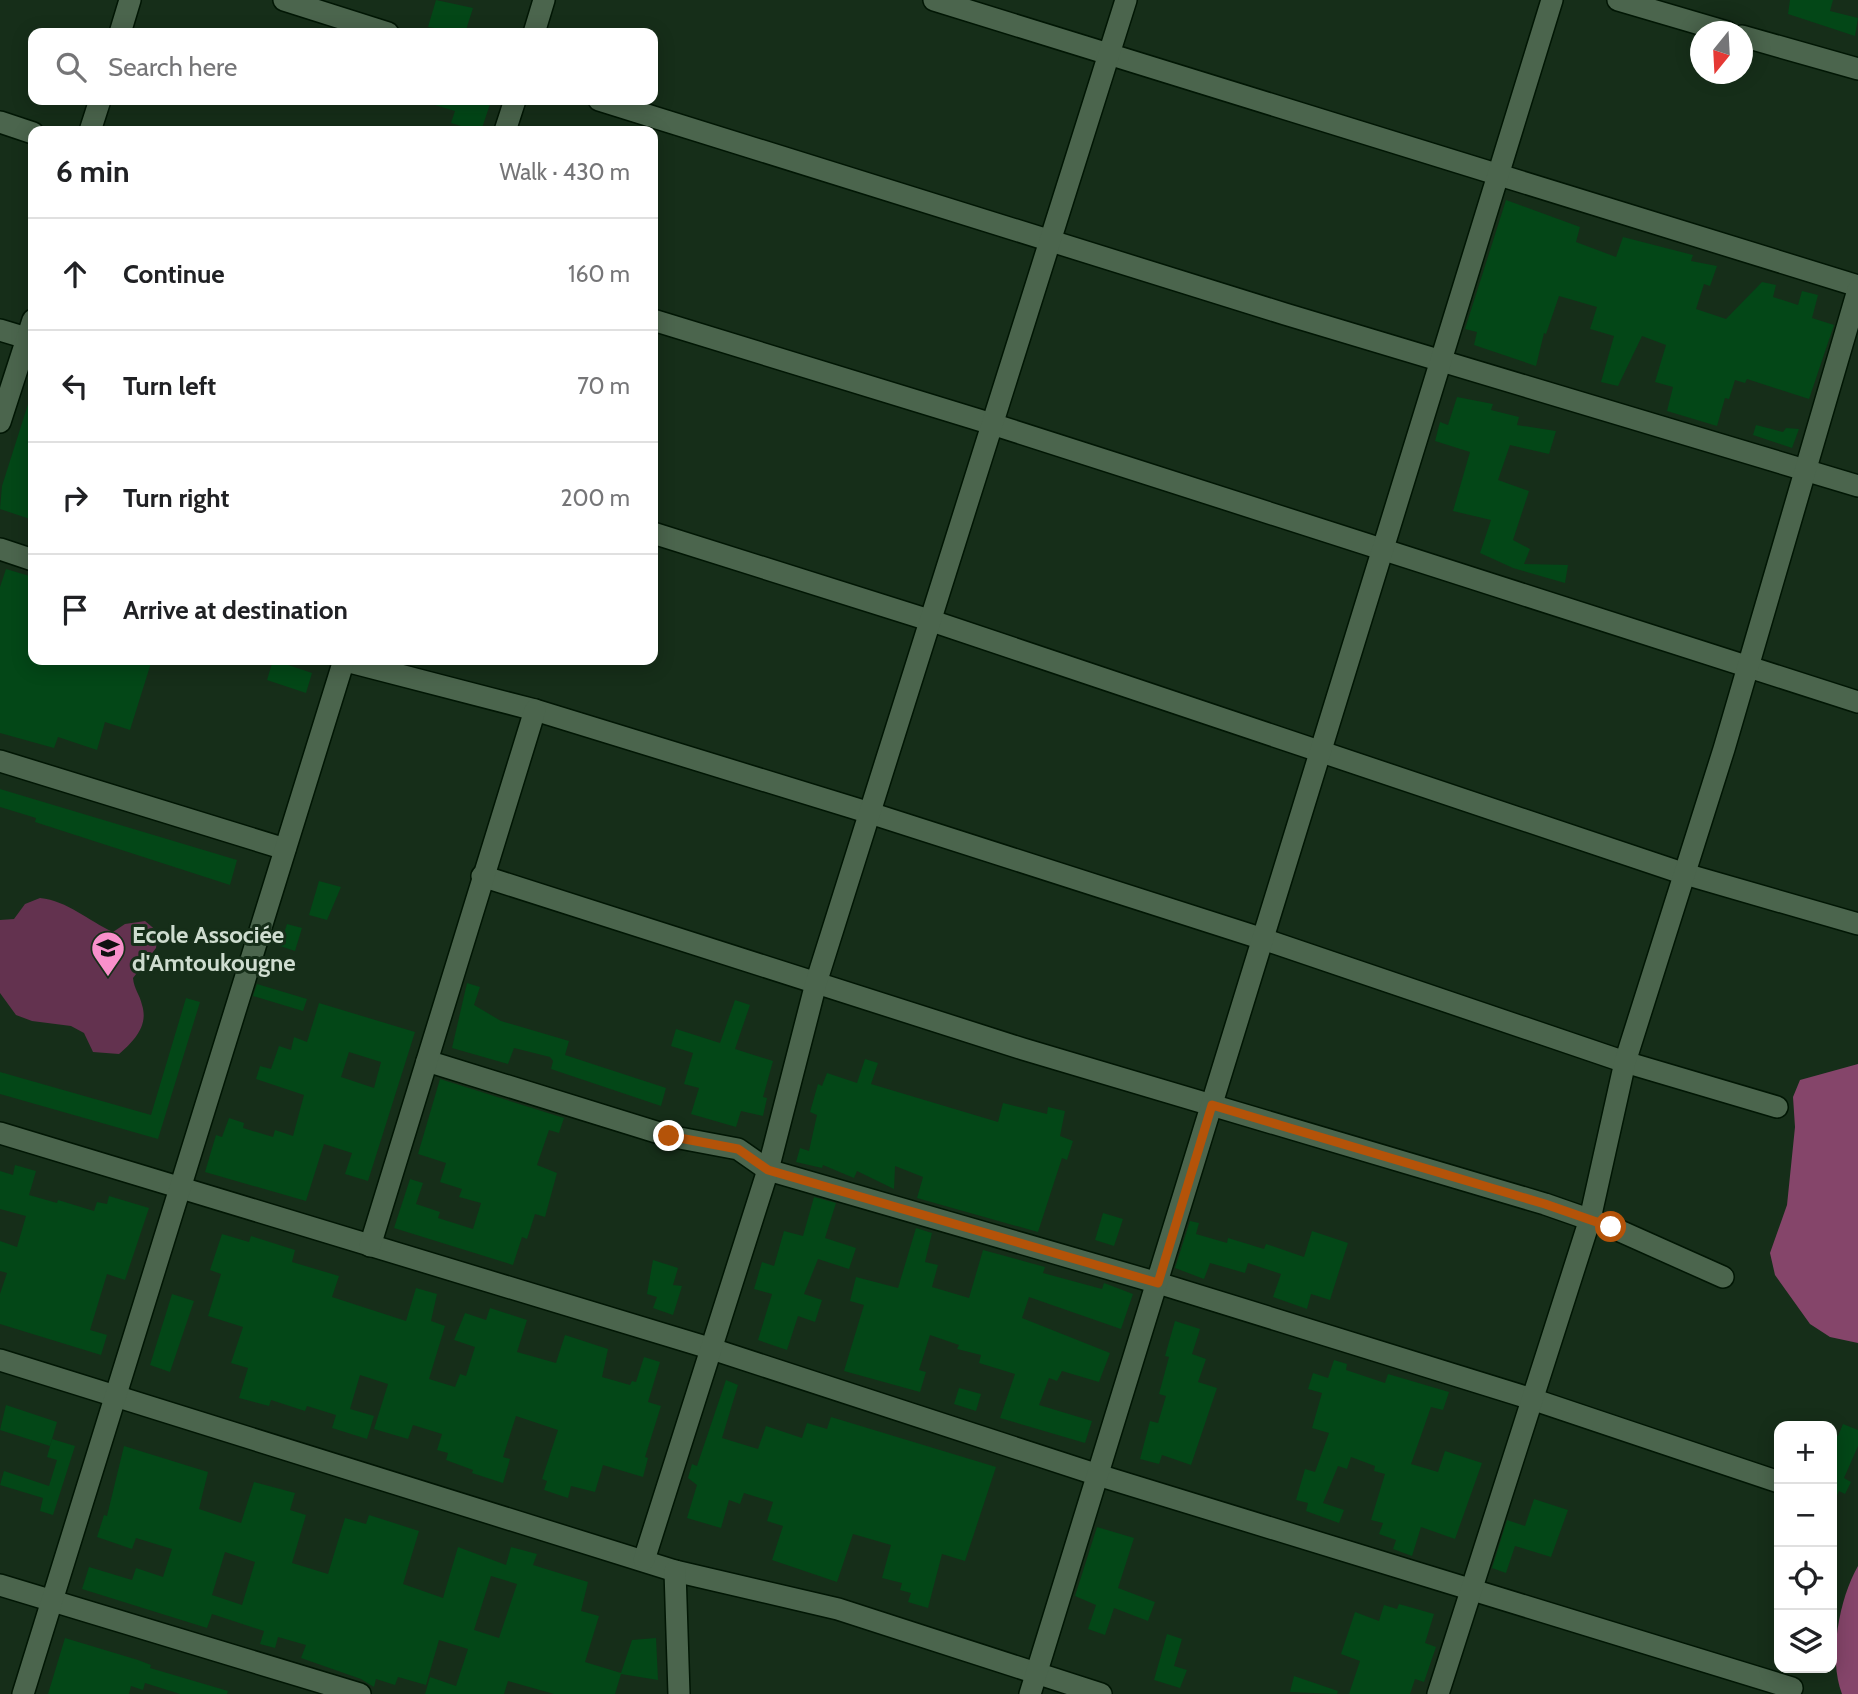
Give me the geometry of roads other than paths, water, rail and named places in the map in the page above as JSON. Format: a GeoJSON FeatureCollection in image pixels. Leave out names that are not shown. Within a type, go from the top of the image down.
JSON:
{"type":"FeatureCollection","features":[{"type":"Feature","properties":{"kind":"street"},"geometry":{"type":"LineString","coordinates":[[122,28],[130,0]]}},
{"type":"Feature","properties":{"kind":"street"},"geometry":{"type":"LineString","coordinates":[[284,0],[372,28]]}},
{"type":"Feature","properties":{"kind":"street"},"geometry":{"type":"LineString","coordinates":[[536,28],[544,0]]}},
{"type":"Feature","properties":{"kind":"street"},"geometry":{"type":"LineString","coordinates":[[934,0],[1858,288],[1748,666],[1625,1062],[1590,1219],[1438,1694]]}},
{"type":"Feature","properties":{"kind":"street"},"geometry":{"type":"LineString","coordinates":[[644,1560],[709,1348],[768,1170],[817,984],[1126,0]]}},
{"type":"Feature","properties":{"kind":"street"},"geometry":{"type":"LineString","coordinates":[[1030,1694],[1552,0]]}},
{"type":"Feature","properties":{"kind":"street"},"geometry":{"type":"LineString","coordinates":[[1618,0],[1690,21]]}},
{"type":"Feature","properties":{"kind":"street"},"geometry":{"type":"LineString","coordinates":[[1753,39],[1858,69]]}},
{"type":"Feature","properties":{"kind":"street"},"geometry":{"type":"LineString","coordinates":[[92,126],[98,105]]}},
{"type":"Feature","properties":{"kind":"street"},"geometry":{"type":"LineString","coordinates":[[507,126],[513,105]]}},
{"type":"Feature","properties":{"kind":"street"},"geometry":{"type":"LineString","coordinates":[[615,105],[1858,486]]}},
{"type":"Feature","properties":{"kind":"street"},"geometry":{"type":"LineString","coordinates":[[0,122],[28,131]]}},
{"type":"Feature","properties":{"kind":"street"},"geometry":{"type":"LineString","coordinates":[[658,322],[992,424],[1858,702]]}},
{"type":"Feature","properties":{"kind":"street"},"geometry":{"type":"LineString","coordinates":[[0,330],[28,333]]}},
{"type":"Feature","properties":{"kind":"street"},"geometry":{"type":"LineString","coordinates":[[0,422],[28,342]]}},
{"type":"Feature","properties":{"kind":"street"},"geometry":{"type":"LineString","coordinates":[[658,535],[932,621],[1685,874],[1858,924]]}},
{"type":"Feature","properties":{"kind":"street"},"geometry":{"type":"LineString","coordinates":[[0,549],[28,558]]}},
{"type":"Feature","properties":{"kind":"street"},"geometry":{"type":"LineString","coordinates":[[23,1694],[342,665]]}},
{"type":"Feature","properties":{"kind":"street"},"geometry":{"type":"LineString","coordinates":[[363,665],[535,710],[870,813],[1263,939],[1625,1062],[1777,1107]]}},
{"type":"Feature","properties":{"kind":"street"},"geometry":{"type":"LineString","coordinates":[[370,1246],[535,710]]}},
{"type":"Feature","properties":{"kind":"street"},"geometry":{"type":"LineString","coordinates":[[0,761],[285,849]]}},
{"type":"Feature","properties":{"kind":"street"},"geometry":{"type":"LineString","coordinates":[[482,876],[817,984],[1590,1219],[1724,1277]]}},
{"type":"Feature","properties":{"kind":"street"},"geometry":{"type":"LineString","coordinates":[[427,1061],[669,1136],[738,1149],[768,1170],[1158,1283],[1532,1399],[1774,1480]]}},
{"type":"Feature","properties":{"kind":"street"},"geometry":{"type":"LineString","coordinates":[[0,1133],[709,1348],[1098,1475],[1792,1688]]}},
{"type":"Feature","properties":{"kind":"street"},"geometry":{"type":"LineString","coordinates":[[0,1360],[675,1571],[838,1609],[1101,1694]]}},
{"type":"Feature","properties":{"kind":"street"},"geometry":{"type":"LineString","coordinates":[[675,1571],[679,1694]]}},
{"type":"Feature","properties":{"kind":"street"},"geometry":{"type":"LineString","coordinates":[[0,1585],[359,1694]]}},
{"type":"Feature","properties":{"kind":"place","name":"Ecole Associée d'Amtoukougne"},"geometry":{"type":"Point","coordinates":[108,978]}}]}
